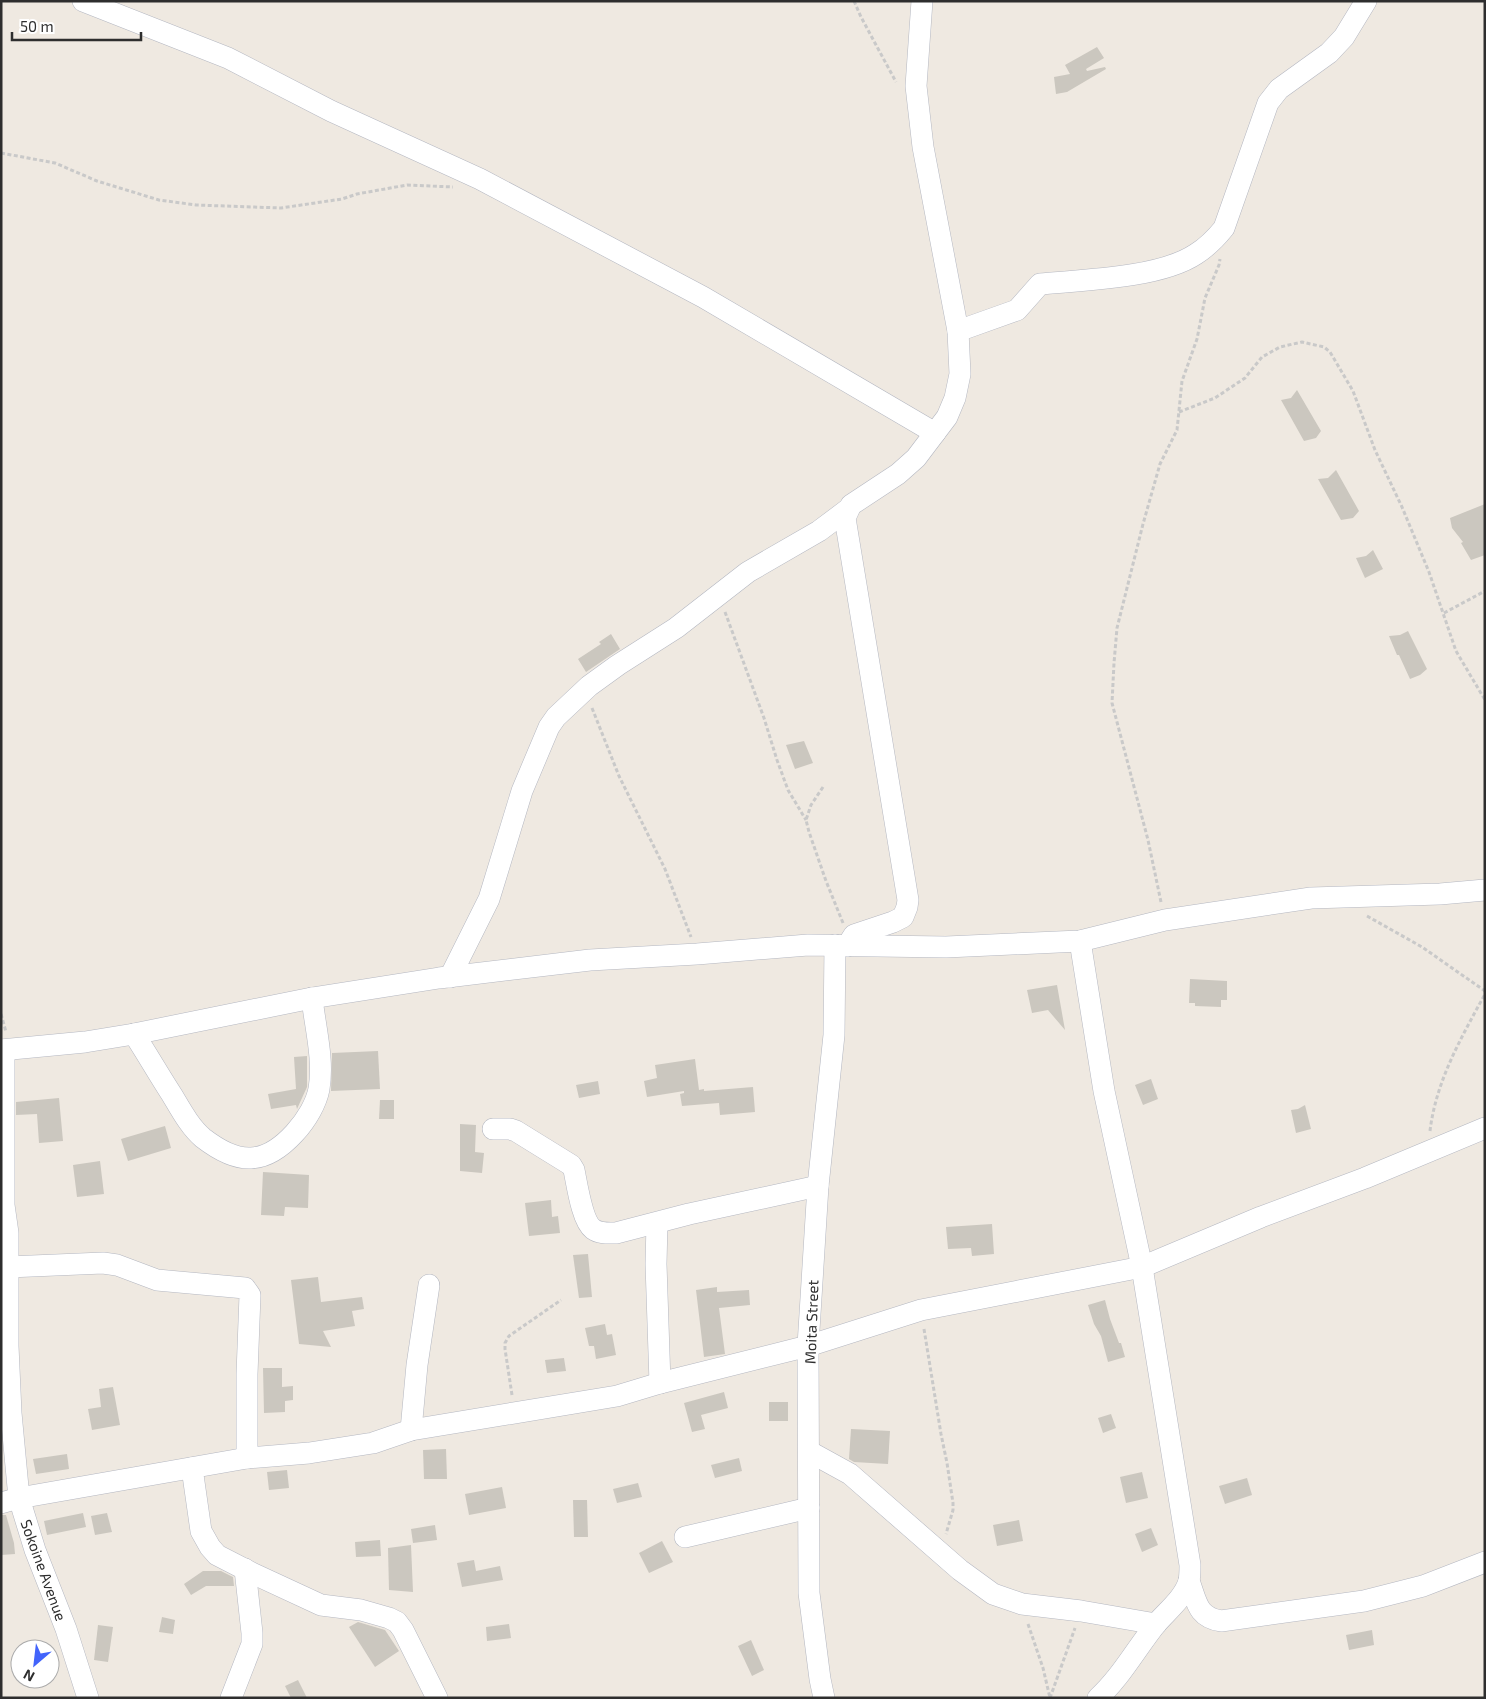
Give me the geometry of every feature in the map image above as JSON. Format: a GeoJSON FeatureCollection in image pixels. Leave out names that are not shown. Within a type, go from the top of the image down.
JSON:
{"type":"FeatureCollection","features":[{"type":"Feature","properties":{"kind":"street"},"geometry":{"type":"LineString","coordinates":[[83,1],[228,58],[331,111],[480,180],[703,298],[935,432]]}},
{"type":"Feature","properties":{"kind":"street"},"geometry":{"type":"LineString","coordinates":[[450,977],[489,899],[522,791],[548,727],[556,717],[585,690],[618,665],[676,628],[748,572],[819,531],[851,505],[898,474],[916,458],[947,417],[955,398],[960,374],[958,331],[923,147],[916,86],[922,1]]}},
{"type":"Feature","properties":{"kind":"street"},"geometry":{"type":"LineString","coordinates":[[958,331],[1017,310],[1040,284],[1137,274],[1166,268],[1194,256],[1211,243],[1224,228],[1268,103],[1280,89],[1329,53],[1344,37],[1366,1]]}},
{"type":"Feature","properties":{"kind":"street"},"geometry":{"type":"LineString","coordinates":[[844,944],[854,934],[893,922],[904,916],[908,900],[845,518],[847,510]]}},
{"type":"Feature","properties":{"kind":"street"},"geometry":{"type":"LineString","coordinates":[[2,1050],[85,1042],[312,998],[450,977],[590,960],[808,945],[844,944],[946,947],[1080,941],[1165,920],[1311,898],[1440,894],[1485,890]]}},
{"type":"Feature","properties":{"kind":"street"},"geometry":{"type":"LineString","coordinates":[[1080,941],[1104,1091],[1142,1267],[1190,1565],[1189,1581],[1202,1612],[1210,1619],[1221,1621],[1364,1601],[1423,1586],[1485,1562]]}},
{"type":"Feature","properties":{"kind":"street","name":"Moita Street"},"geometry":{"type":"LineString","coordinates":[[824,1698],[809,1593],[810,1452],[808,1346],[818,1186],[844,944]]}},
{"type":"Feature","properties":{"kind":"street"},"geometry":{"type":"LineString","coordinates":[[134,1034],[187,1119],[202,1137],[232,1155],[252,1158],[264,1155],[278,1148],[299,1128],[316,1098],[319,1089],[320,1066],[312,998]]}},
{"type":"Feature","properties":{"kind":"street","name":"Sokoine Avenue"},"geometry":{"type":"LineString","coordinates":[[2,1050],[4,1205],[8,1233],[11,1413],[10,1501],[35,1550],[66,1629],[88,1698]]}},
{"type":"Feature","properties":{"kind":"street"},"geometry":{"type":"LineString","coordinates":[[10,1501],[247,1458],[310,1453],[373,1443],[411,1430],[617,1396],[660,1383],[808,1346],[920,1310],[1142,1267],[1261,1216],[1365,1178],[1485,1128]]}},
{"type":"Feature","properties":{"kind":"street"},"geometry":{"type":"LineString","coordinates":[[494,1129],[516,1131],[570,1165],[574,1170],[583,1210],[589,1224],[592,1228],[604,1233],[616,1233],[818,1186]]}},
{"type":"Feature","properties":{"kind":"street"},"geometry":{"type":"LineString","coordinates":[[657,1223],[656,1264],[660,1383]]}},
{"type":"Feature","properties":{"kind":"street"},"geometry":{"type":"LineString","coordinates":[[8,1267],[103,1263],[117,1265],[157,1280],[245,1288],[250,1295],[247,1374],[247,1458]]}},
{"type":"Feature","properties":{"kind":"street"},"geometry":{"type":"LineString","coordinates":[[411,1430],[417,1366],[429,1285]]}},
{"type":"Feature","properties":{"kind":"street"},"geometry":{"type":"LineString","coordinates":[[810,1452],[850,1474],[949,1560],[993,1594],[1022,1604],[1082,1611],[1156,1624]]}},
{"type":"Feature","properties":{"kind":"street"},"geometry":{"type":"LineString","coordinates":[[192,1468],[201,1531],[204,1538],[218,1555],[321,1605],[361,1610],[390,1618],[403,1630],[437,1698]]}},
{"type":"Feature","properties":{"kind":"street"},"geometry":{"type":"LineString","coordinates":[[685,1537],[809,1508]]}},
{"type":"Feature","properties":{"kind":"street"},"geometry":{"type":"LineString","coordinates":[[231,1698],[252,1644],[245,1569]]}},
{"type":"Feature","properties":{"kind":"street"},"geometry":{"type":"LineString","coordinates":[[1098,1698],[1110,1686],[1156,1624],[1171,1608],[1189,1581]]}},
{"type":"Feature","properties":{"kind":"path"},"geometry":{"type":"LineString","coordinates":[[854,1],[899,87]]}},
{"type":"Feature","properties":{"kind":"path"},"geometry":{"type":"LineString","coordinates":[[1,154],[55,163],[97,182],[159,200],[220,206],[281,208],[407,185],[462,188],[480,180]]}},
{"type":"Feature","properties":{"kind":"path"},"geometry":{"type":"LineString","coordinates":[[1165,920],[1148,840],[1112,703],[1117,628],[1160,464],[1178,430],[1182,381],[1197,339],[1205,298],[1219,265],[1224,228]]}},
{"type":"Feature","properties":{"kind":"path"},"geometry":{"type":"LineString","coordinates":[[1179,412],[1215,398],[1245,378],[1262,357],[1280,347],[1302,342],[1324,347],[1330,352],[1354,391],[1375,450],[1429,572],[1456,651],[1485,700]]}},
{"type":"Feature","properties":{"kind":"path"},"geometry":{"type":"LineString","coordinates":[[1444,613],[1485,591]]}},
{"type":"Feature","properties":{"kind":"path"},"geometry":{"type":"LineString","coordinates":[[719,595],[764,718],[776,760],[788,790],[806,820],[844,944]]}},
{"type":"Feature","properties":{"kind":"path"},"geometry":{"type":"LineString","coordinates":[[585,690],[619,776],[665,869],[697,954]]}},
{"type":"Feature","properties":{"kind":"path"},"geometry":{"type":"LineString","coordinates":[[806,820],[811,805],[823,787]]}},
{"type":"Feature","properties":{"kind":"path"},"geometry":{"type":"LineString","coordinates":[[1364,915],[1422,948],[1485,992],[1447,1067],[1440,1085],[1432,1118],[1428,1152]]}},
{"type":"Feature","properties":{"kind":"path"},"geometry":{"type":"LineString","coordinates":[[514,1412],[505,1343],[509,1336],[561,1300]]}},
{"type":"Feature","properties":{"kind":"path"},"geometry":{"type":"LineString","coordinates":[[920,1310],[953,1503],[953,1510],[946,1534],[949,1560]]}},
{"type":"Feature","properties":{"kind":"path"},"geometry":{"type":"LineString","coordinates":[[1022,1604],[1043,1668],[1050,1698]]}},
{"type":"Feature","properties":{"kind":"path"},"geometry":{"type":"LineString","coordinates":[[1050,1698],[1082,1611]]}},
{"type":"Feature","properties":{"kind":"building"},"geometry":{"type":"Polygon","coordinates":[[[1097,47],[1104,58],[1086,69],[1087,71],[1105,67],[1106,69],[1067,92],[1056,94],[1054,77],[1070,74],[1065,65],[1097,47]]]}},
{"type":"Feature","properties":{"kind":"building"},"geometry":{"type":"Polygon","coordinates":[[[1297,390],[1321,431],[1316,438],[1304,441],[1281,400],[1291,398],[1297,390]]]}},
{"type":"Feature","properties":{"kind":"building"},"geometry":{"type":"Polygon","coordinates":[[[1336,470],[1359,511],[1353,518],[1341,520],[1318,479],[1328,478],[1336,470]]]}},
{"type":"Feature","properties":{"kind":"building"},"geometry":{"type":"Polygon","coordinates":[[[1485,504],[1485,555],[1471,560],[1461,543],[1463,542],[1452,528],[1450,518],[1485,504]]]}},
{"type":"Feature","properties":{"kind":"building"},"geometry":{"type":"Polygon","coordinates":[[[1373,550],[1383,569],[1365,578],[1356,558],[1366,556],[1373,550]]]}},
{"type":"Feature","properties":{"kind":"building"},"geometry":{"type":"Polygon","coordinates":[[[1408,631],[1427,669],[1420,675],[1410,679],[1389,636],[1400,635],[1408,631]]]}},
{"type":"Feature","properties":{"kind":"building"},"geometry":{"type":"Polygon","coordinates":[[[611,634],[620,649],[586,672],[578,659],[601,644],[599,642],[611,634]]]}},
{"type":"Feature","properties":{"kind":"building"},"geometry":{"type":"Polygon","coordinates":[[[804,741],[813,763],[795,769],[786,745],[804,741]]]}},
{"type":"Feature","properties":{"kind":"building"},"geometry":{"type":"Polygon","coordinates":[[[1190,979],[1227,981],[1227,1000],[1221,1000],[1221,1007],[1195,1006],[1195,1003],[1189,1003],[1190,979]]]}},
{"type":"Feature","properties":{"kind":"building"},"geometry":{"type":"Polygon","coordinates":[[[1057,985],[1065,1030],[1048,1010],[1032,1013],[1027,990],[1057,985]]]}},
{"type":"Feature","properties":{"kind":"building"},"geometry":{"type":"Polygon","coordinates":[[[378,1051],[380,1089],[331,1091],[332,1053],[378,1051]]]}},
{"type":"Feature","properties":{"kind":"building"},"geometry":{"type":"Polygon","coordinates":[[[307,1056],[307,1087],[297,1109],[296,1105],[271,1109],[268,1094],[296,1089],[294,1057],[307,1056]]]}},
{"type":"Feature","properties":{"kind":"building"},"geometry":{"type":"Polygon","coordinates":[[[695,1059],[699,1090],[753,1087],[755,1112],[720,1115],[719,1103],[682,1106],[680,1094],[684,1093],[684,1091],[647,1097],[644,1081],[657,1078],[655,1065],[695,1059]]]}},
{"type":"Feature","properties":{"kind":"building"},"geometry":{"type":"Polygon","coordinates":[[[1151,1079],[1158,1099],[1143,1105],[1135,1085],[1151,1079]]]}},
{"type":"Feature","properties":{"kind":"building"},"geometry":{"type":"Polygon","coordinates":[[[598,1081],[600,1094],[579,1098],[576,1085],[598,1081]]]}},
{"type":"Feature","properties":{"kind":"building"},"geometry":{"type":"Polygon","coordinates":[[[59,1098],[63,1141],[39,1143],[37,1114],[16,1115],[16,1102],[59,1098]]]}},
{"type":"Feature","properties":{"kind":"building"},"geometry":{"type":"Polygon","coordinates":[[[380,1100],[394,1100],[394,1119],[379,1119],[380,1100]]]}},
{"type":"Feature","properties":{"kind":"building"},"geometry":{"type":"Polygon","coordinates":[[[1305,1105],[1311,1129],[1296,1133],[1291,1110],[1305,1105]]]}},
{"type":"Feature","properties":{"kind":"building"},"geometry":{"type":"Polygon","coordinates":[[[460,1124],[476,1125],[475,1152],[484,1153],[482,1173],[460,1171],[460,1124]]]}},
{"type":"Feature","properties":{"kind":"building"},"geometry":{"type":"Polygon","coordinates":[[[165,1126],[171,1148],[128,1161],[121,1139],[165,1126]]]}},
{"type":"Feature","properties":{"kind":"building"},"geometry":{"type":"Polygon","coordinates":[[[100,1161],[104,1194],[77,1197],[73,1165],[100,1161]]]}},
{"type":"Feature","properties":{"kind":"building"},"geometry":{"type":"Polygon","coordinates":[[[263,1172],[309,1175],[308,1208],[285,1207],[284,1216],[261,1215],[263,1172]]]}},
{"type":"Feature","properties":{"kind":"building"},"geometry":{"type":"Polygon","coordinates":[[[551,1200],[552,1217],[558,1216],[560,1233],[529,1236],[525,1203],[551,1200]]]}},
{"type":"Feature","properties":{"kind":"building"},"geometry":{"type":"Polygon","coordinates":[[[992,1224],[994,1254],[972,1256],[971,1248],[948,1249],[946,1227],[992,1224]]]}},
{"type":"Feature","properties":{"kind":"building"},"geometry":{"type":"Polygon","coordinates":[[[588,1254],[592,1297],[579,1298],[573,1255],[588,1254]]]}},
{"type":"Feature","properties":{"kind":"building"},"geometry":{"type":"Polygon","coordinates":[[[318,1277],[321,1302],[362,1297],[364,1309],[352,1311],[355,1326],[323,1331],[331,1347],[299,1344],[291,1280],[318,1277]]]}},
{"type":"Feature","properties":{"kind":"building"},"geometry":{"type":"Polygon","coordinates":[[[717,1287],[717,1292],[749,1290],[750,1305],[719,1308],[725,1354],[704,1357],[696,1290],[717,1287]]]}},
{"type":"Feature","properties":{"kind":"building"},"geometry":{"type":"Polygon","coordinates":[[[1105,1300],[1110,1319],[1125,1357],[1108,1362],[1101,1336],[1094,1324],[1088,1305],[1105,1300]]]}},
{"type":"Feature","properties":{"kind":"building"},"geometry":{"type":"Polygon","coordinates":[[[605,1324],[607,1335],[612,1334],[616,1355],[596,1359],[594,1346],[589,1346],[585,1328],[605,1324]]]}},
{"type":"Feature","properties":{"kind":"building"},"geometry":{"type":"Polygon","coordinates":[[[564,1358],[566,1371],[547,1373],[545,1360],[564,1358]]]}},
{"type":"Feature","properties":{"kind":"building"},"geometry":{"type":"Polygon","coordinates":[[[263,1368],[282,1368],[282,1387],[293,1386],[293,1400],[285,1401],[285,1412],[264,1413],[263,1368]]]}},
{"type":"Feature","properties":{"kind":"building"},"geometry":{"type":"Polygon","coordinates":[[[113,1387],[120,1425],[92,1430],[88,1409],[101,1407],[99,1389],[113,1387]]]}},
{"type":"Feature","properties":{"kind":"building"},"geometry":{"type":"Polygon","coordinates":[[[724,1392],[728,1408],[701,1415],[705,1429],[692,1432],[684,1403],[724,1392]]]}},
{"type":"Feature","properties":{"kind":"building"},"geometry":{"type":"Polygon","coordinates":[[[769,1402],[788,1402],[788,1421],[769,1421],[769,1402]]]}},
{"type":"Feature","properties":{"kind":"building"},"geometry":{"type":"Polygon","coordinates":[[[1111,1414],[1116,1428],[1103,1433],[1098,1418],[1111,1414]]]}},
{"type":"Feature","properties":{"kind":"building"},"geometry":{"type":"Polygon","coordinates":[[[851,1429],[890,1431],[888,1464],[854,1462],[849,1459],[851,1429]]]}},
{"type":"Feature","properties":{"kind":"building"},"geometry":{"type":"Polygon","coordinates":[[[446,1449],[447,1479],[424,1479],[423,1450],[446,1449]]]}},
{"type":"Feature","properties":{"kind":"building"},"geometry":{"type":"Polygon","coordinates":[[[67,1454],[69,1469],[36,1474],[33,1459],[67,1454]]]}},
{"type":"Feature","properties":{"kind":"building"},"geometry":{"type":"Polygon","coordinates":[[[739,1458],[742,1471],[715,1478],[711,1465],[739,1458]]]}},
{"type":"Feature","properties":{"kind":"building"},"geometry":{"type":"Polygon","coordinates":[[[287,1470],[289,1488],[269,1490],[267,1472],[287,1470]]]}},
{"type":"Feature","properties":{"kind":"building"},"geometry":{"type":"Polygon","coordinates":[[[1142,1472],[1148,1498],[1126,1503],[1120,1477],[1142,1472]]]}},
{"type":"Feature","properties":{"kind":"building"},"geometry":{"type":"Polygon","coordinates":[[[1247,1478],[1252,1495],[1225,1504],[1219,1486],[1247,1478]]]}},
{"type":"Feature","properties":{"kind":"building"},"geometry":{"type":"Polygon","coordinates":[[[638,1483],[642,1497],[617,1503],[613,1489],[638,1483]]]}},
{"type":"Feature","properties":{"kind":"building"},"geometry":{"type":"Polygon","coordinates":[[[502,1487],[506,1508],[469,1515],[465,1494],[502,1487]]]}},
{"type":"Feature","properties":{"kind":"building"},"geometry":{"type":"Polygon","coordinates":[[[573,1500],[587,1500],[588,1537],[574,1537],[573,1500]]]}},
{"type":"Feature","properties":{"kind":"building"},"geometry":{"type":"Polygon","coordinates":[[[83,1513],[86,1527],[47,1535],[44,1521],[83,1513]]]}},
{"type":"Feature","properties":{"kind":"building"},"geometry":{"type":"Polygon","coordinates":[[[107,1513],[112,1532],[95,1535],[91,1516],[107,1513]]]}},
{"type":"Feature","properties":{"kind":"building"},"geometry":{"type":"Polygon","coordinates":[[[1,1515],[6,1515],[15,1554],[1,1555],[1,1515]]]}},
{"type":"Feature","properties":{"kind":"building"},"geometry":{"type":"Polygon","coordinates":[[[1019,1520],[1023,1541],[997,1546],[993,1525],[1019,1520]]]}},
{"type":"Feature","properties":{"kind":"building"},"geometry":{"type":"Polygon","coordinates":[[[435,1525],[437,1540],[413,1543],[411,1529],[435,1525]]]}},
{"type":"Feature","properties":{"kind":"building"},"geometry":{"type":"Polygon","coordinates":[[[1151,1528],[1158,1545],[1142,1552],[1135,1534],[1151,1528]]]}},
{"type":"Feature","properties":{"kind":"building"},"geometry":{"type":"Polygon","coordinates":[[[380,1540],[381,1556],[356,1557],[355,1542],[380,1540]]]}},
{"type":"Feature","properties":{"kind":"building"},"geometry":{"type":"Polygon","coordinates":[[[662,1541],[673,1562],[649,1573],[639,1553],[662,1541]]]}},
{"type":"Feature","properties":{"kind":"building"},"geometry":{"type":"Polygon","coordinates":[[[411,1545],[413,1592],[389,1590],[388,1548],[411,1545]]]}},
{"type":"Feature","properties":{"kind":"building"},"geometry":{"type":"Polygon","coordinates":[[[474,1560],[476,1571],[500,1566],[503,1580],[462,1587],[457,1563],[474,1560]]]}},
{"type":"Feature","properties":{"kind":"building"},"geometry":{"type":"Polygon","coordinates":[[[203,1571],[221,1571],[233,1577],[234,1586],[206,1586],[191,1595],[184,1584],[203,1571]]]}},
{"type":"Feature","properties":{"kind":"building"},"geometry":{"type":"Polygon","coordinates":[[[162,1617],[175,1620],[173,1634],[159,1632],[162,1617]]]}},
{"type":"Feature","properties":{"kind":"building"},"geometry":{"type":"Polygon","coordinates":[[[358,1622],[385,1630],[399,1651],[375,1667],[349,1627],[358,1622]]]}},
{"type":"Feature","properties":{"kind":"building"},"geometry":{"type":"Polygon","coordinates":[[[509,1624],[511,1638],[487,1641],[486,1627],[509,1624]]]}},
{"type":"Feature","properties":{"kind":"building"},"geometry":{"type":"Polygon","coordinates":[[[98,1625],[113,1627],[108,1662],[94,1660],[98,1625]]]}},
{"type":"Feature","properties":{"kind":"building"},"geometry":{"type":"Polygon","coordinates":[[[1372,1630],[1374,1645],[1349,1650],[1346,1635],[1372,1630]]]}},
{"type":"Feature","properties":{"kind":"building"},"geometry":{"type":"Polygon","coordinates":[[[751,1640],[764,1670],[752,1676],[738,1646],[751,1640]]]}},
{"type":"Feature","properties":{"kind":"building"},"geometry":{"type":"Polygon","coordinates":[[[298,1680],[307,1698],[291,1698],[285,1686],[298,1680]]]}}]}
